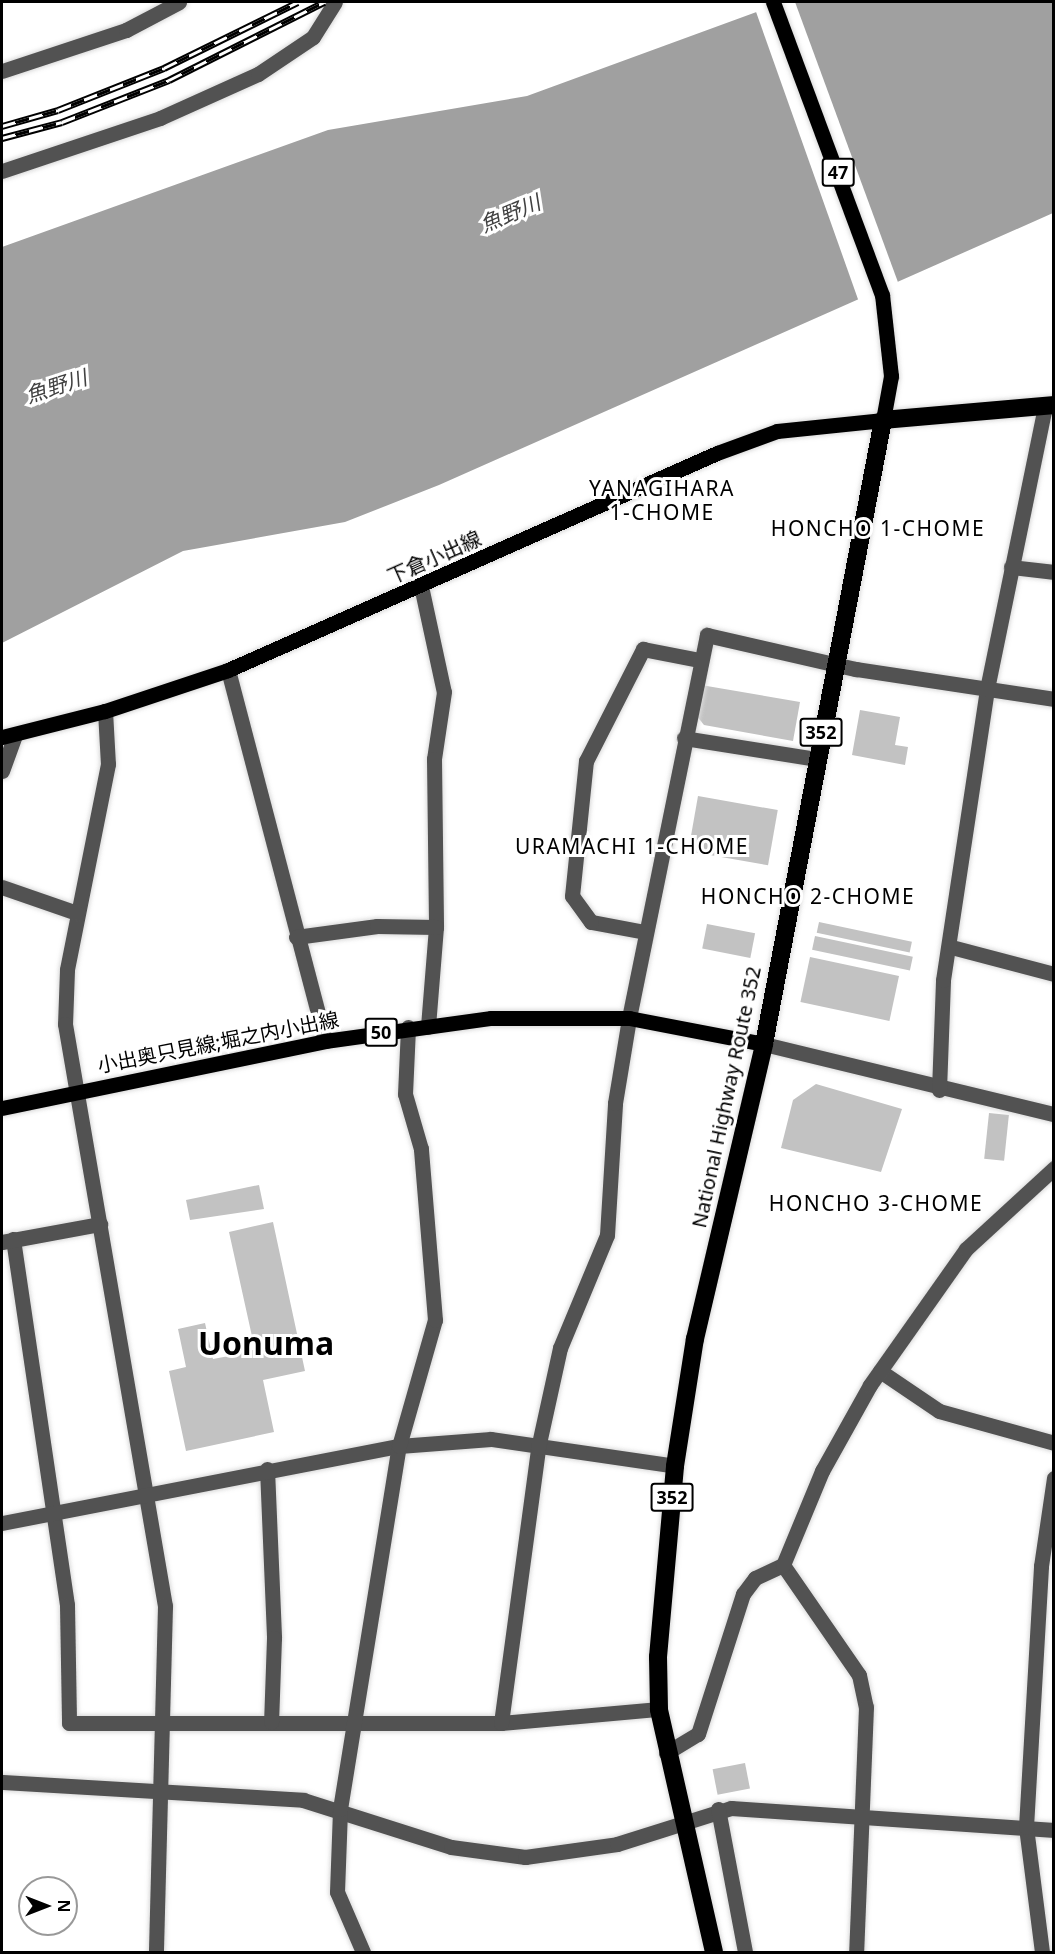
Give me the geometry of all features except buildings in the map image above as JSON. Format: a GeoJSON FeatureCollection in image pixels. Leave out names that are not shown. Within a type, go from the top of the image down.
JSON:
{"type":"FeatureCollection","features":[{"type":"Feature","properties":{"kind":"highway"},"geometry":{"type":"LineString","coordinates":[[883,420],[1049,405]]}},
{"type":"Feature","properties":{"kind":"highway","name":"National Highway Route 352"},"geometry":{"type":"LineString","coordinates":[[714,1953],[686,1822],[666,1753],[658,1709],[658,1657],[675,1466],[695,1339],[764,1044],[816,759],[883,420]]}},
{"type":"Feature","properties":{"kind":"main road","name":"47"},"geometry":{"type":"LineString","coordinates":[[773,2],[869,255],[891,345],[883,420]]}},
{"type":"Feature","properties":{"kind":"main road","name":"下倉小出線"},"geometry":{"type":"LineString","coordinates":[[8,736],[105,711],[228,670],[717,453],[777,431],[883,420]]}},
{"type":"Feature","properties":{"kind":"main road","name":"小出奥只見線;堀之内小出線"},"geometry":{"type":"LineString","coordinates":[[2,1108],[325,1041],[408,1027],[428,1027],[491,1018],[628,1018],[764,1044]]}},
{"type":"Feature","properties":{"kind":"street"},"geometry":{"type":"LineString","coordinates":[[2,71],[126,30],[179,2]]}},
{"type":"Feature","properties":{"kind":"street"},"geometry":{"type":"LineString","coordinates":[[2,171],[160,118],[258,75],[313,38],[335,2]]}},
{"type":"Feature","properties":{"kind":"street"},"geometry":{"type":"LineString","coordinates":[[939,1090],[943,980],[951,947],[987,689],[1011,567],[1049,405]]}},
{"type":"Feature","properties":{"kind":"street"},"geometry":{"type":"LineString","coordinates":[[1011,567],[1053,572]]}},
{"type":"Feature","properties":{"kind":"street"},"geometry":{"type":"LineString","coordinates":[[421,586],[444,692],[434,759],[436,927],[428,1027]]}},
{"type":"Feature","properties":{"kind":"street"},"geometry":{"type":"LineString","coordinates":[[501,1723],[538,1448],[560,1348],[607,1235],[615,1102],[628,1018],[699,660],[707,635],[835,665],[1053,699]]}},
{"type":"Feature","properties":{"kind":"street"},"geometry":{"type":"LineString","coordinates":[[645,932],[591,922],[572,896],[586,761],[643,650],[699,660]]}},
{"type":"Feature","properties":{"kind":"street"},"geometry":{"type":"LineString","coordinates":[[228,670],[325,1041]]}},
{"type":"Feature","properties":{"kind":"street"},"geometry":{"type":"LineString","coordinates":[[105,711],[108,764],[77,913],[64,1024],[74,1093],[149,1494],[165,1606],[156,1953]]}},
{"type":"Feature","properties":{"kind":"street"},"geometry":{"type":"LineString","coordinates":[[2,771],[8,736]]}},
{"type":"Feature","properties":{"kind":"street"},"geometry":{"type":"LineString","coordinates":[[684,738],[816,759]]}},
{"type":"Feature","properties":{"kind":"street"},"geometry":{"type":"LineString","coordinates":[[2,887],[77,913]]}},
{"type":"Feature","properties":{"kind":"street"},"geometry":{"type":"LineString","coordinates":[[296,936],[377,926],[436,927]]}},
{"type":"Feature","properties":{"kind":"street"},"geometry":{"type":"LineString","coordinates":[[951,947],[1053,974]]}},
{"type":"Feature","properties":{"kind":"street"},"geometry":{"type":"LineString","coordinates":[[363,1953],[337,1892],[340,1809],[351,1724],[399,1446],[435,1320],[421,1149],[405,1094],[408,1027]]}},
{"type":"Feature","properties":{"kind":"street"},"geometry":{"type":"LineString","coordinates":[[764,1044],[939,1090],[1053,1114]]}},
{"type":"Feature","properties":{"kind":"street"},"geometry":{"type":"LineString","coordinates":[[666,1753],[698,1734],[743,1594],[755,1578],[783,1565],[822,1471],[880,1371],[966,1249],[1053,1168]]}},
{"type":"Feature","properties":{"kind":"street"},"geometry":{"type":"LineString","coordinates":[[100,1224],[7,1241],[67,1605],[69,1723],[501,1723],[658,1709]]}},
{"type":"Feature","properties":{"kind":"street"},"geometry":{"type":"LineString","coordinates":[[880,1371],[939,1412],[1053,1443]]}},
{"type":"Feature","properties":{"kind":"street"},"geometry":{"type":"LineString","coordinates":[[2,1523],[267,1469],[399,1446],[491,1440],[675,1466]]}},
{"type":"Feature","properties":{"kind":"street"},"geometry":{"type":"LineString","coordinates":[[267,1469],[274,1638],[271,1722]]}},
{"type":"Feature","properties":{"kind":"street"},"geometry":{"type":"LineString","coordinates":[[1042,1953],[1026,1827],[1048,1589],[1053,1478]]}},
{"type":"Feature","properties":{"kind":"street"},"geometry":{"type":"LineString","coordinates":[[783,1565],[859,1675],[866,1707],[865,1816],[856,1953]]}},
{"type":"Feature","properties":{"kind":"street"},"geometry":{"type":"LineString","coordinates":[[2,1782],[303,1800],[340,1809],[451,1847],[525,1857],[616,1844],[686,1822],[718,1809],[865,1816],[1053,1830]]}},
{"type":"Feature","properties":{"kind":"street"},"geometry":{"type":"LineString","coordinates":[[718,1809],[745,1953]]}},
{"type":"Feature","properties":{"kind":"water","name":"魚野川"},"geometry":{"type":"Polygon","coordinates":[[[784,2],[1053,2],[1053,213],[439,485],[345,522],[183,551],[2,643],[2,247],[328,130],[527,96],[784,2]]]}},
{"type":"Feature","properties":{"kind":"pier"},"geometry":{"type":"Polygon","coordinates":[[[775,2],[795,2],[899,285],[859,302],[755,9],[775,2]]]}},
{"type":"Feature","properties":{"kind":"railway"},"geometry":{"type":"LineString","coordinates":[[2,126],[58,110],[164,68],[298,2]]}},
{"type":"Feature","properties":{"kind":"railway"},"geometry":{"type":"LineString","coordinates":[[2,138],[62,122],[169,80],[324,2]]}},
{"type":"Feature","properties":{"kind":"district","name":"YANAGIHARA 1-CHOME"},"geometry":{"type":"Point","coordinates":[662,500]}},
{"type":"Feature","properties":{"kind":"district","name":"HONCHO 1-CHOME"},"geometry":{"type":"Point","coordinates":[878,528]}},
{"type":"Feature","properties":{"kind":"district","name":"URAMACHI 1-CHOME"},"geometry":{"type":"Point","coordinates":[632,846]}},
{"type":"Feature","properties":{"kind":"district","name":"HONCHO 2-CHOME"},"geometry":{"type":"Point","coordinates":[808,896]}},
{"type":"Feature","properties":{"kind":"district","name":"HONCHO 3-CHOME"},"geometry":{"type":"Point","coordinates":[876,1203]}},
{"type":"Feature","properties":{"kind":"district","name":"Uonuma"},"geometry":{"type":"Point","coordinates":[266,1343]}}]}
